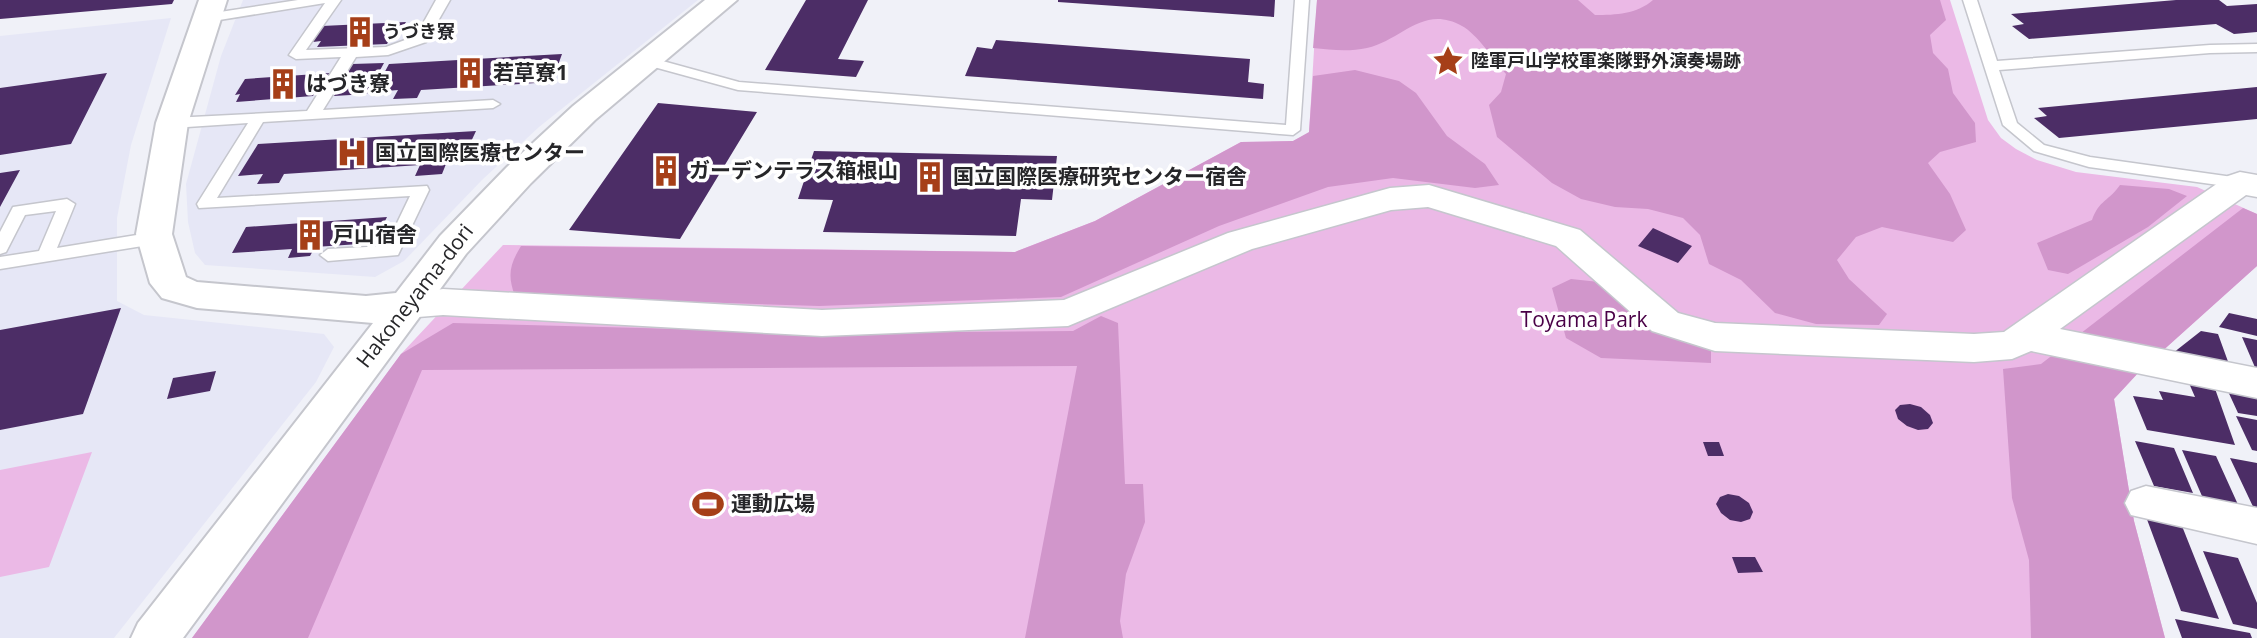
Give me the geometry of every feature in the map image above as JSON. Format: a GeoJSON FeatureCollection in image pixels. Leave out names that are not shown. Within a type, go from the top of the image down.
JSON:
{"type":"FeatureCollection","features":[{"type":"Feature","properties":{"kind":"street","name":"Hakoneyama-dori"},"geometry":{"type":"LineString","coordinates":[[155,638],[453,245],[519,175],[584,113],[723,0]]}},
{"type":"Feature","properties":{"kind":"street"},"geometry":{"type":"LineString","coordinates":[[210,9],[172,123],[155,238],[169,283],[184,293],[366,310],[443,302],[822,323],[1068,313],[1240,241],[1390,199],[1429,196],[1568,238],[1665,322],[1715,337],[1974,348],[2012,345],[2249,184]]}},
{"type":"Feature","properties":{"kind":"street"},"geometry":{"type":"LineString","coordinates":[[2025,336],[2257,383]]}},
{"type":"Feature","properties":{"kind":"street"},"geometry":{"type":"LineString","coordinates":[[2147,503],[2257,526]]}},
{"type":"Feature","properties":{"kind":"lane"},"geometry":{"type":"LineString","coordinates":[[210,9],[323,0]]}},
{"type":"Feature","properties":{"kind":"lane"},"geometry":{"type":"LineString","coordinates":[[334,0],[296,55],[388,51],[421,39],[443,0]]}},
{"type":"Feature","properties":{"kind":"lane"},"geometry":{"type":"LineString","coordinates":[[648,61],[738,86],[1293,130],[1301,0]]}},
{"type":"Feature","properties":{"kind":"lane"},"geometry":{"type":"LineString","coordinates":[[1970,0],[2010,125],[2039,148],[2089,162],[2249,184]]}},
{"type":"Feature","properties":{"kind":"lane"},"geometry":{"type":"LineString","coordinates":[[1991,66],[2210,49],[2257,48]]}},
{"type":"Feature","properties":{"kind":"lane"},"geometry":{"type":"LineString","coordinates":[[312,115],[351,52]]}},
{"type":"Feature","properties":{"kind":"lane"},"geometry":{"type":"LineString","coordinates":[[172,123],[493,104]]}},
{"type":"Feature","properties":{"kind":"lane"},"geometry":{"type":"LineString","coordinates":[[258,118],[205,204],[421,190],[392,251],[328,255]]}},
{"type":"Feature","properties":{"kind":"lane"},"geometry":{"type":"LineString","coordinates":[[0,248],[19,211],[67,204],[45,256]]}},
{"type":"Feature","properties":{"kind":"lane"},"geometry":{"type":"LineString","coordinates":[[0,263],[155,238]]}},
{"type":"Feature","properties":{"kind":"shaded area","name":"国立国際医療センター"},"geometry":{"type":"Polygon","coordinates":[[[243,0],[698,0],[539,127],[482,180],[404,261],[375,277],[205,265],[195,253],[188,222],[186,184],[221,56],[243,0]]]}},
{"type":"Feature","properties":{"kind":"shaded area"},"geometry":{"type":"Polygon","coordinates":[[[171,18],[131,145],[117,218],[117,301],[144,315],[324,334],[334,347],[316,382],[114,638],[0,638],[0,36],[171,18]]]}},
{"type":"Feature","properties":{"kind":"green space","name":"Toyama Park"},"geometry":{"type":"Polygon","coordinates":[[[1317,0],[1950,0],[1988,120],[2001,138],[2016,149],[2037,160],[2076,172],[2197,187],[2257,214],[2257,266],[2139,372],[2114,399],[2134,521],[2165,638],[192,638],[401,354],[503,245],[1015,252],[1095,221],[1241,142],[1293,141],[1309,133],[1317,0]]]}},
{"type":"Feature","properties":{"kind":"green space"},"geometry":{"type":"Polygon","coordinates":[[[1317,0],[1578,0],[1595,15],[1633,11],[1653,0],[1940,0],[1946,20],[1930,35],[1933,53],[1948,69],[1953,93],[1975,123],[1976,142],[1940,152],[1928,163],[1950,194],[1966,230],[1953,242],[1882,227],[1856,237],[1837,260],[1849,279],[1887,314],[1879,325],[1816,324],[1775,313],[1741,280],[1709,264],[1700,235],[1683,218],[1648,209],[1615,207],[1581,199],[1552,183],[1497,137],[1489,105],[1501,92],[1506,74],[1479,41],[1462,26],[1448,20],[1436,19],[1424,21],[1367,48],[1313,48],[1317,0]]]}},
{"type":"Feature","properties":{"kind":"green space"},"geometry":{"type":"Polygon","coordinates":[[[1355,70],[1399,81],[1416,93],[1447,136],[1485,164],[1499,185],[1475,188],[1393,178],[1328,187],[1219,226],[1061,297],[819,306],[515,296],[511,282],[514,258],[521,246],[1015,252],[1095,221],[1241,142],[1293,141],[1309,132],[1313,76],[1355,70]]]}},
{"type":"Feature","properties":{"kind":"green space"},"geometry":{"type":"Polygon","coordinates":[[[2120,185],[2169,189],[2187,196],[2148,227],[2068,274],[2048,270],[2037,243],[2092,220],[2101,204],[2120,185]]]}},
{"type":"Feature","properties":{"kind":"green space"},"geometry":{"type":"Polygon","coordinates":[[[2243,208],[2257,214],[2257,266],[2139,372],[2114,399],[2134,521],[2165,638],[2031,638],[2029,560],[2012,498],[2003,369],[2041,364],[2243,208]]]}},
{"type":"Feature","properties":{"kind":"green space"},"geometry":{"type":"Polygon","coordinates":[[[1571,279],[1599,282],[1643,324],[1711,351],[1711,363],[1601,358],[1566,338],[1552,288],[1571,279]]]}},
{"type":"Feature","properties":{"kind":"green space"},"geometry":{"type":"Polygon","coordinates":[[[1101,316],[1118,323],[1125,484],[1143,484],[1145,522],[1126,574],[1120,621],[1123,638],[1025,638],[1077,366],[422,370],[308,638],[192,638],[401,354],[453,323],[827,333],[1073,331],[1101,316]]]}},
{"type":"Feature","properties":{"kind":"green space"},"geometry":{"type":"Polygon","coordinates":[[[92,452],[49,567],[0,577],[0,470],[92,452]]]}},
{"type":"Feature","properties":{"kind":"building"},"geometry":{"type":"Polygon","coordinates":[[[0,0],[174,0],[172,4],[0,19],[0,0]]]}},
{"type":"Feature","properties":{"kind":"building"},"geometry":{"type":"Polygon","coordinates":[[[806,0],[868,0],[838,59],[864,61],[856,77],[765,70],[806,0]]]}},
{"type":"Feature","properties":{"kind":"building"},"geometry":{"type":"Polygon","coordinates":[[[1058,0],[1275,0],[1274,17],[1058,0]]]}},
{"type":"Feature","properties":{"kind":"building"},"geometry":{"type":"Polygon","coordinates":[[[2176,0],[2219,0],[2227,6],[2257,4],[2257,32],[2234,34],[2216,24],[2029,39],[2012,26],[2024,24],[2011,14],[2176,0]]]}},
{"type":"Feature","properties":{"kind":"building","name":"うづき寮"},"geometry":{"type":"Polygon","coordinates":[[[406,22],[397,37],[391,37],[387,44],[317,47],[321,41],[313,42],[322,26],[406,22]]]}},
{"type":"Feature","properties":{"kind":"building"},"geometry":{"type":"Polygon","coordinates":[[[996,40],[1250,59],[1248,82],[1264,84],[1263,99],[965,76],[977,47],[992,49],[996,40]]]}},
{"type":"Feature","properties":{"kind":"building","name":"若草寮1"},"geometry":{"type":"Polygon","coordinates":[[[562,54],[552,82],[421,90],[417,98],[393,99],[398,90],[374,92],[389,64],[562,54]]]}},
{"type":"Feature","properties":{"kind":"building"},"geometry":{"type":"Polygon","coordinates":[[[384,63],[367,94],[334,96],[352,64],[384,63]]]}},
{"type":"Feature","properties":{"kind":"building"},"geometry":{"type":"Polygon","coordinates":[[[107,73],[71,144],[0,155],[0,88],[107,73]]]}},
{"type":"Feature","properties":{"kind":"building","name":"はづき寮"},"geometry":{"type":"Polygon","coordinates":[[[331,73],[321,90],[316,90],[313,96],[236,102],[240,94],[235,95],[245,79],[331,73]]]}},
{"type":"Feature","properties":{"kind":"building"},"geometry":{"type":"Polygon","coordinates":[[[2257,87],[2257,119],[2059,138],[2034,118],[2047,116],[2038,108],[2257,87]]]}},
{"type":"Feature","properties":{"kind":"building","name":"ガーデンテラス箱根山"},"geometry":{"type":"Polygon","coordinates":[[[658,103],[757,112],[680,239],[569,230],[658,103]]]}},
{"type":"Feature","properties":{"kind":"building"},"geometry":{"type":"Polygon","coordinates":[[[476,131],[461,163],[446,164],[442,174],[415,176],[420,165],[284,174],[279,183],[257,184],[263,174],[238,176],[258,144],[476,131]]]}},
{"type":"Feature","properties":{"kind":"building","name":"国立国際医療研究センター宿舎"},"geometry":{"type":"Polygon","coordinates":[[[814,151],[1057,156],[1052,200],[1021,199],[1016,236],[823,232],[833,200],[798,199],[814,151]]]}},
{"type":"Feature","properties":{"kind":"building"},"geometry":{"type":"Polygon","coordinates":[[[20,170],[0,207],[0,173],[20,170]]]}},
{"type":"Feature","properties":{"kind":"building","name":"戸山宿舎"},"geometry":{"type":"Polygon","coordinates":[[[387,217],[374,243],[315,247],[310,256],[288,258],[292,249],[232,253],[246,227],[387,217]]]}},
{"type":"Feature","properties":{"kind":"building"},"geometry":{"type":"Polygon","coordinates":[[[1653,228],[1692,246],[1678,263],[1638,246],[1653,228]]]}},
{"type":"Feature","properties":{"kind":"building"},"geometry":{"type":"Polygon","coordinates":[[[121,308],[83,414],[0,430],[0,330],[121,308]]]}},
{"type":"Feature","properties":{"kind":"building"},"geometry":{"type":"Polygon","coordinates":[[[2229,313],[2257,319],[2257,336],[2219,327],[2229,313]]]}},
{"type":"Feature","properties":{"kind":"building"},"geometry":{"type":"Polygon","coordinates":[[[2201,331],[2218,334],[2230,367],[2173,353],[2201,331]]]}},
{"type":"Feature","properties":{"kind":"building"},"geometry":{"type":"Polygon","coordinates":[[[2242,337],[2257,340],[2257,372],[2242,337]]]}},
{"type":"Feature","properties":{"kind":"building"},"geometry":{"type":"Polygon","coordinates":[[[216,371],[210,391],[167,399],[173,378],[216,371]]]}},
{"type":"Feature","properties":{"kind":"building"},"geometry":{"type":"Polygon","coordinates":[[[2185,374],[2213,383],[2235,445],[2147,430],[2133,396],[2163,400],[2159,391],[2195,397],[2185,374]]]}},
{"type":"Feature","properties":{"kind":"building"},"geometry":{"type":"Polygon","coordinates":[[[2226,387],[2257,392],[2257,416],[2238,413],[2226,387]]]}},
{"type":"Feature","properties":{"kind":"building"},"geometry":{"type":"Polygon","coordinates":[[[1900,405],[1921,407],[1930,415],[1933,423],[1928,429],[1918,430],[1898,419],[1895,410],[1900,405]]]}},
{"type":"Feature","properties":{"kind":"building"},"geometry":{"type":"Polygon","coordinates":[[[2236,416],[2257,420],[2257,451],[2252,450],[2236,416]]]}},
{"type":"Feature","properties":{"kind":"building"},"geometry":{"type":"Polygon","coordinates":[[[2135,441],[2174,448],[2193,493],[2154,486],[2135,441]]]}},
{"type":"Feature","properties":{"kind":"building"},"geometry":{"type":"Polygon","coordinates":[[[1703,442],[1719,442],[1724,456],[1708,456],[1703,442]]]}},
{"type":"Feature","properties":{"kind":"building"},"geometry":{"type":"Polygon","coordinates":[[[2182,450],[2216,456],[2240,509],[2205,503],[2182,450]]]}},
{"type":"Feature","properties":{"kind":"building"},"geometry":{"type":"Polygon","coordinates":[[[2230,458],[2257,463],[2257,515],[2230,458]]]}},
{"type":"Feature","properties":{"kind":"building"},"geometry":{"type":"Polygon","coordinates":[[[1728,494],[1739,496],[1749,503],[1753,512],[1750,519],[1741,522],[1730,520],[1721,513],[1716,504],[1720,497],[1728,494]]]}},
{"type":"Feature","properties":{"kind":"building"},"geometry":{"type":"Polygon","coordinates":[[[2145,514],[2180,521],[2219,619],[2181,611],[2145,514]]]}},
{"type":"Feature","properties":{"kind":"building"},"geometry":{"type":"Polygon","coordinates":[[[2203,551],[2238,558],[2257,603],[2257,629],[2233,624],[2203,551]]]}},
{"type":"Feature","properties":{"kind":"building"},"geometry":{"type":"Polygon","coordinates":[[[1732,557],[1755,557],[1763,572],[1738,573],[1732,557]]]}},
{"type":"Feature","properties":{"kind":"building"},"geometry":{"type":"Polygon","coordinates":[[[2175,619],[2250,633],[2252,638],[2182,638],[2175,619]]]}},
{"type":"Feature","properties":{"kind":"place","name":"うづき寮"},"geometry":{"type":"Point","coordinates":[360,32]}},
{"type":"Feature","properties":{"kind":"place","name":"陸軍戸山学校軍楽隊野外演奏場跡"},"geometry":{"type":"Point","coordinates":[1448,61]}},
{"type":"Feature","properties":{"kind":"place","name":"若草寮1"},"geometry":{"type":"Point","coordinates":[470,73]}},
{"type":"Feature","properties":{"kind":"place","name":"はづき寮"},"geometry":{"type":"Point","coordinates":[283,84]}},
{"type":"Feature","properties":{"kind":"place","name":"国立国際医療センター"},"geometry":{"type":"Point","coordinates":[352,153]}},
{"type":"Feature","properties":{"kind":"place","name":"ガーデンテラス箱根山"},"geometry":{"type":"Point","coordinates":[666,171]}},
{"type":"Feature","properties":{"kind":"place","name":"国立国際医療研究センター宿舎"},"geometry":{"type":"Point","coordinates":[930,177]}},
{"type":"Feature","properties":{"kind":"place","name":"戸山宿舎"},"geometry":{"type":"Point","coordinates":[310,235]}},
{"type":"Feature","properties":{"kind":"place","name":"運動広場"},"geometry":{"type":"Point","coordinates":[708,504]}}]}
